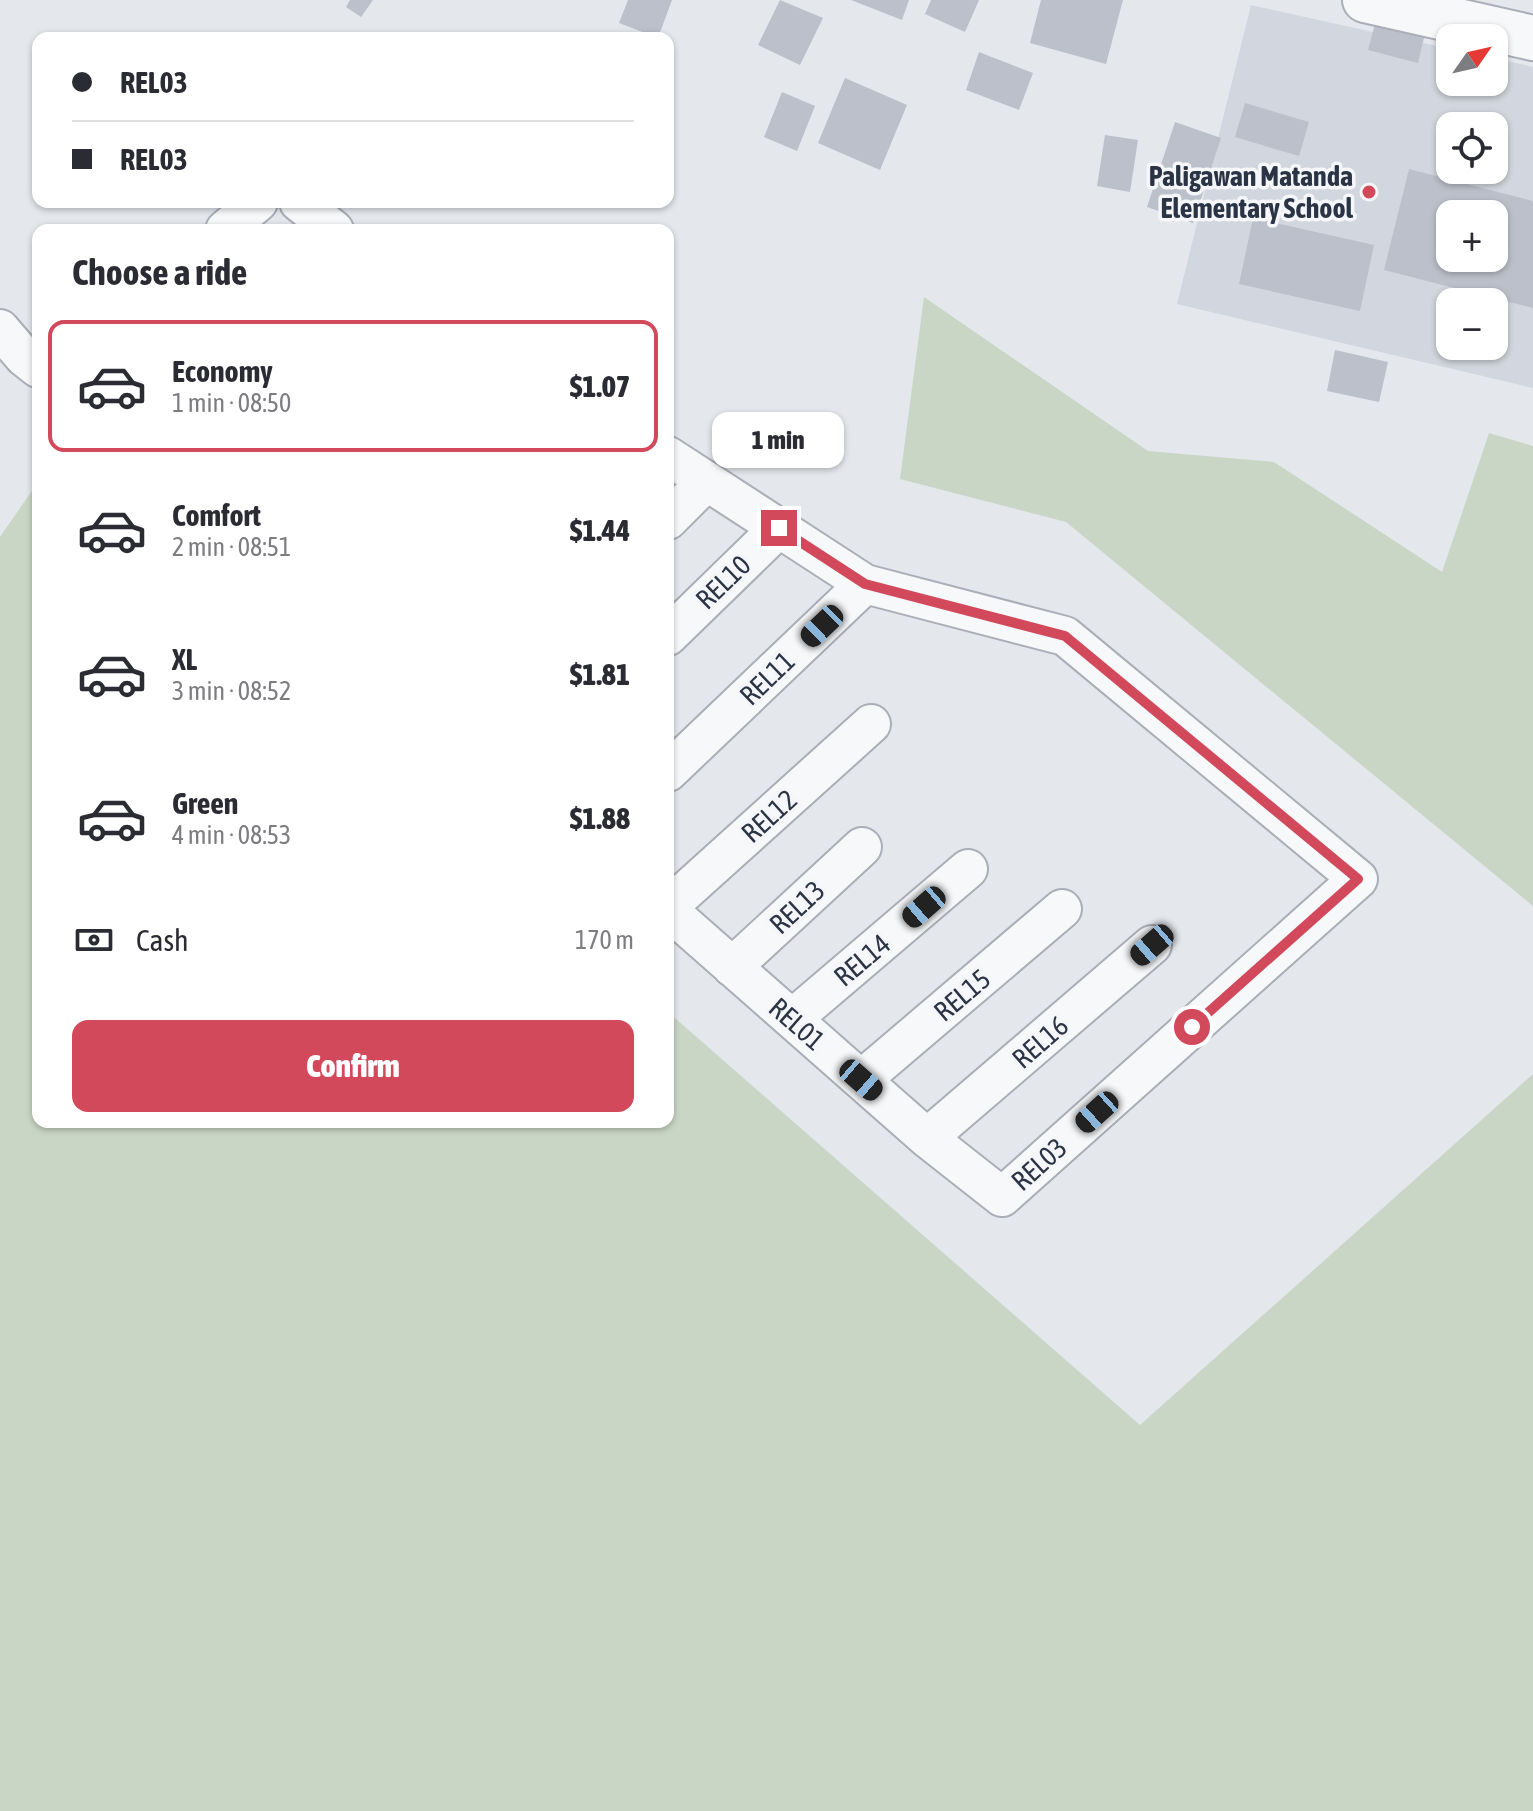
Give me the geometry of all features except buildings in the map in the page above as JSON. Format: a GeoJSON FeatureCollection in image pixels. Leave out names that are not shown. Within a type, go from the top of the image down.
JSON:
{"type":"FeatureCollection","features":[{"type":"Feature","properties":{"kind":"street"},"geometry":{"type":"LineString","coordinates":[[1365,0],[1533,38]]}},
{"type":"Feature","properties":{"kind":"street"},"geometry":{"type":"LineString","coordinates":[[232,224],[251,208]]}},
{"type":"Feature","properties":{"kind":"street"},"geometry":{"type":"LineString","coordinates":[[306,208],[326,224]]}},
{"type":"Feature","properties":{"kind":"street"},"geometry":{"type":"LineString","coordinates":[[0,329],[32,363]]}},
{"type":"Feature","properties":{"kind":"street","name":"REL03"},"geometry":{"type":"LineString","coordinates":[[674,460],[865,584],[1065,636],[1358,879],[1002,1197]]}},
{"type":"Feature","properties":{"kind":"street"},"geometry":{"type":"LineString","coordinates":[[674,514],[707,481]]}},
{"type":"Feature","properties":{"kind":"street","name":"REL10"},"geometry":{"type":"LineString","coordinates":[[674,630],[779,528]]}},
{"type":"Feature","properties":{"kind":"street","name":"REL11"},"geometry":{"type":"LineString","coordinates":[[674,766],[865,584]]}},
{"type":"Feature","properties":{"kind":"street","name":"REL12"},"geometry":{"type":"LineString","coordinates":[[674,904],[871,724]]}},
{"type":"Feature","properties":{"kind":"street","name":"REL13"},"geometry":{"type":"LineString","coordinates":[[732,967],[862,847]]}},
{"type":"Feature","properties":{"kind":"street","name":"REL14"},"geometry":{"type":"LineString","coordinates":[[792,1019],[968,869]]}},
{"type":"Feature","properties":{"kind":"street","name":"REL15"},"geometry":{"type":"LineString","coordinates":[[861,1080],[1062,909]]}},
{"type":"Feature","properties":{"kind":"street","name":"REL01"},"geometry":{"type":"LineString","coordinates":[[674,914],[927,1138],[1002,1197]]}},
{"type":"Feature","properties":{"kind":"street","name":"REL16"},"geometry":{"type":"LineString","coordinates":[[927,1138],[1152,945]]}},
{"type":"Feature","properties":{"kind":"shaded area","name":"Paligawan Matanda Elementary School"},"geometry":{"type":"Polygon","coordinates":[[[1251,5],[1436,46],[1436,96],[1508,96],[1508,61],[1533,67],[1533,388],[1177,304],[1251,5]]]}},
{"type":"Feature","properties":{"kind":"green space"},"geometry":{"type":"Polygon","coordinates":[[[924,297],[1148,451],[1274,462],[1442,572],[1489,433],[1533,446],[1533,906],[1066,522],[900,479],[924,297]]]}},
{"type":"Feature","properties":{"kind":"green space"},"geometry":{"type":"Polygon","coordinates":[[[32,491],[32,1128],[674,1128],[674,1017],[1140,1425],[1533,1074],[1533,1811],[0,1811],[0,537],[32,491]]]}},
{"type":"Feature","properties":{"kind":"place","name":"Paligawan Matanda Elementary School"},"geometry":{"type":"Point","coordinates":[1369,192]}},
{"type":"Feature","properties":{"kind":"route"},"geometry":{"type":"LineString","coordinates":[[779,528],[865,584],[1065,636],[1358,879],[1192,1027]]}}]}
